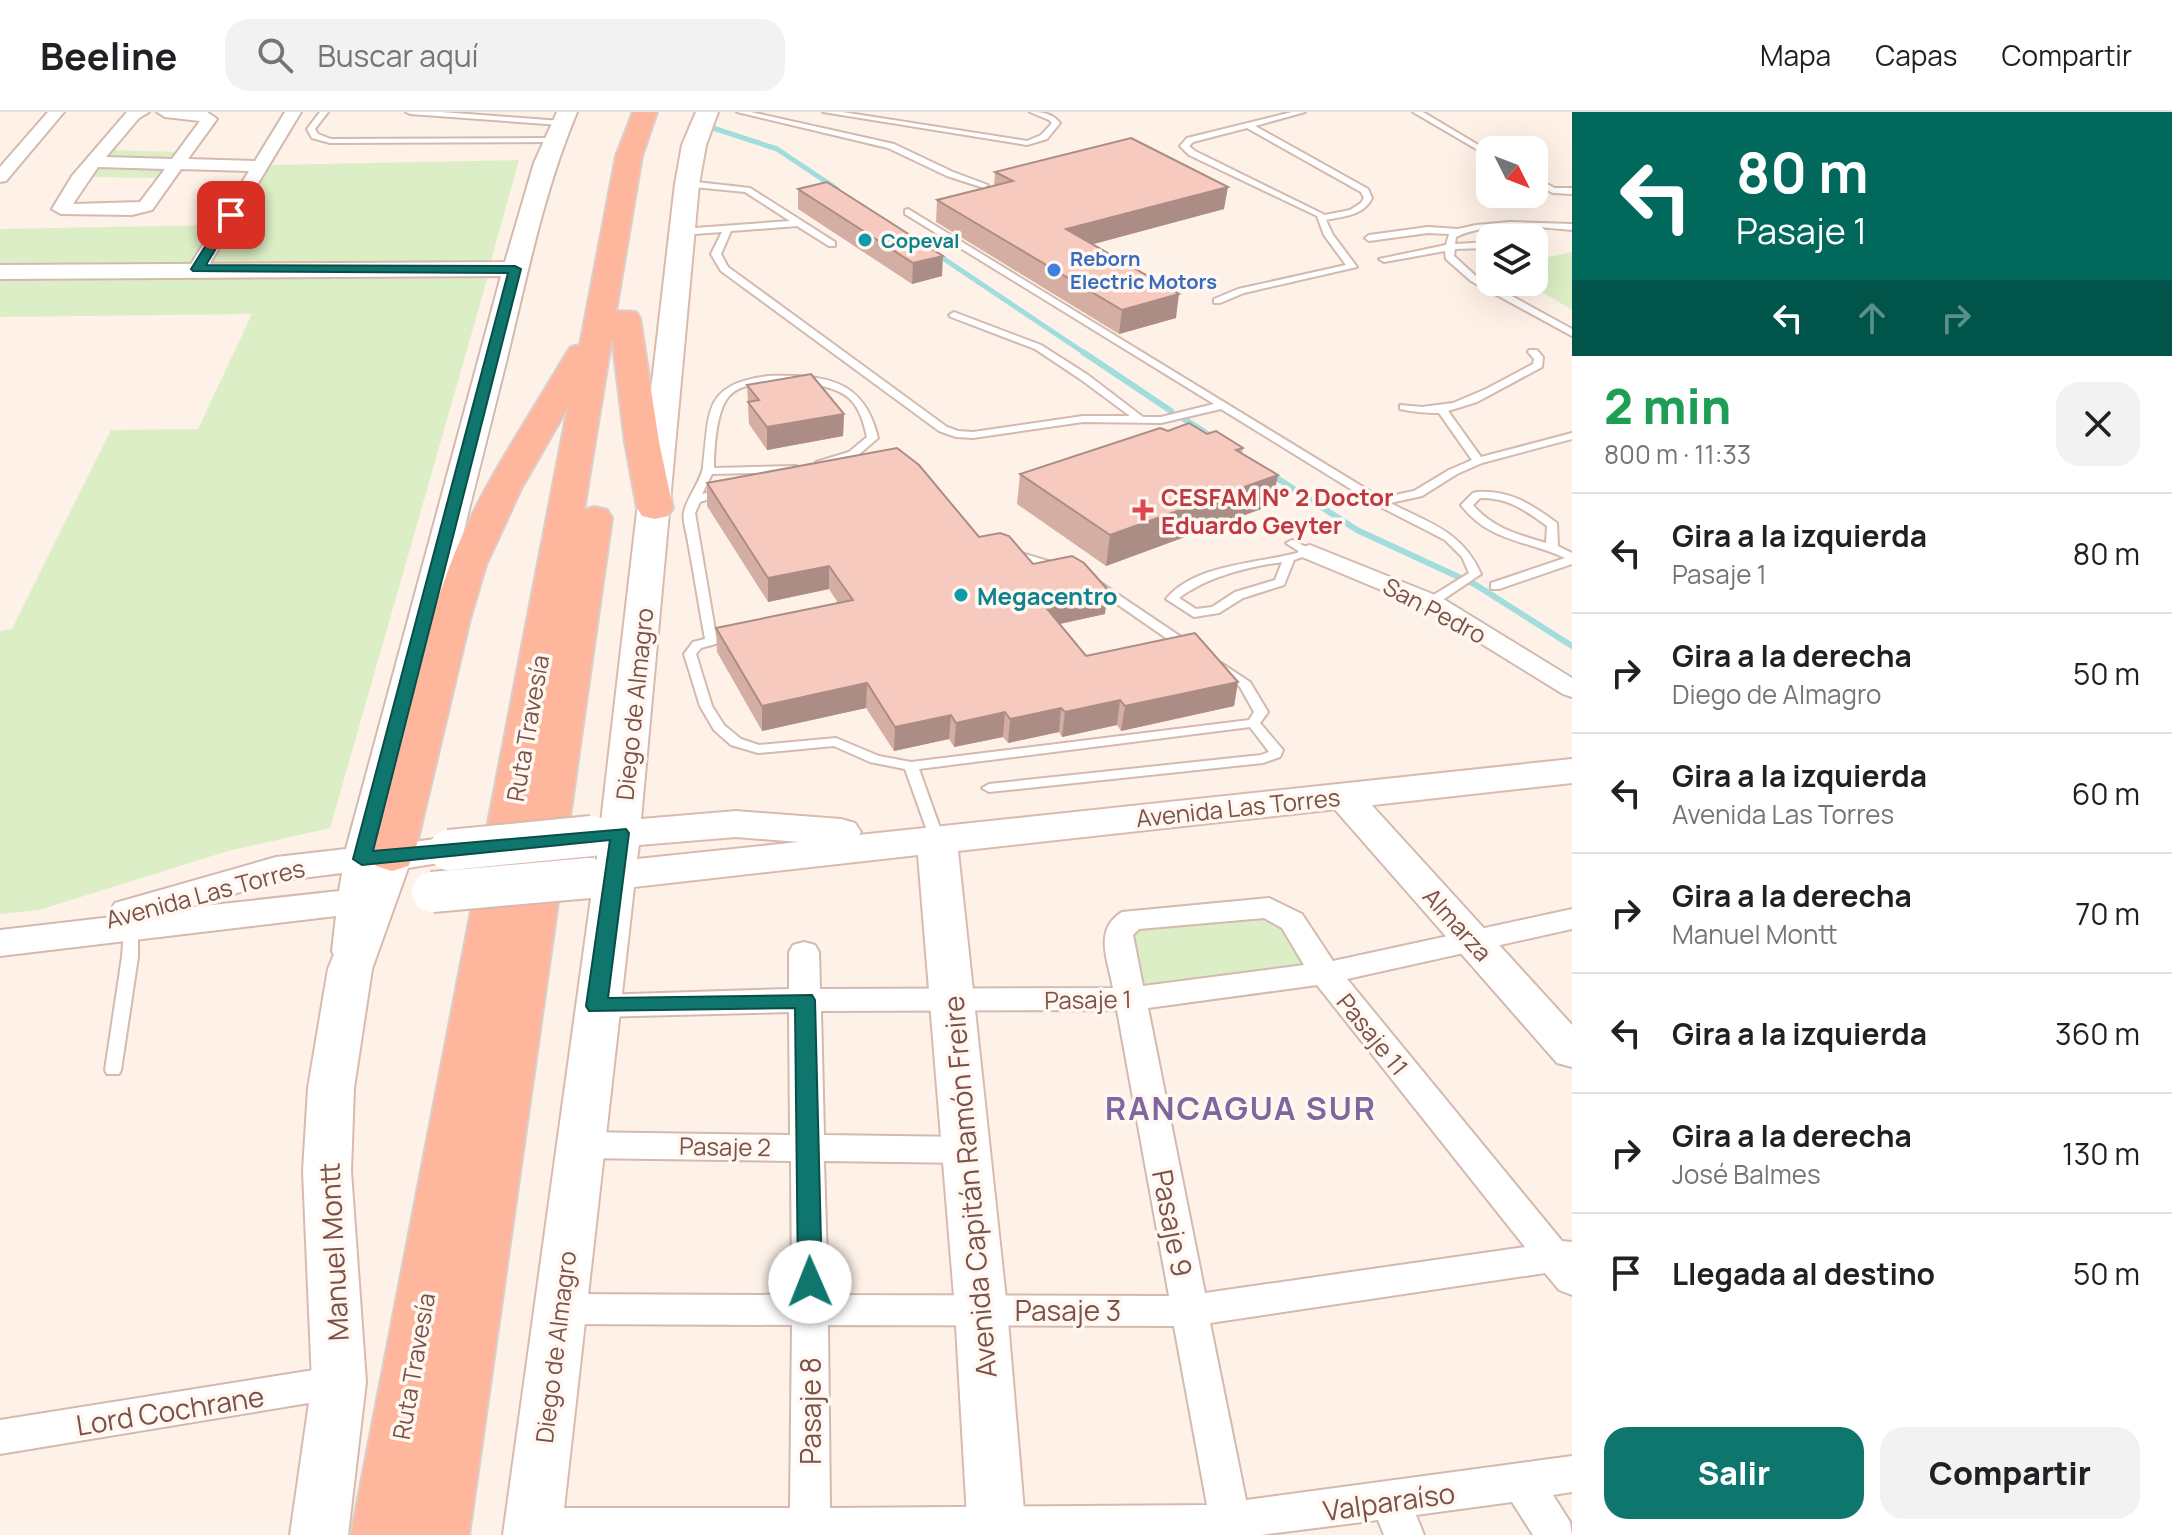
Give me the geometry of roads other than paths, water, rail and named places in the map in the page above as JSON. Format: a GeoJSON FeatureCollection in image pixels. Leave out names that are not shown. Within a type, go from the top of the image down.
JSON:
{"type":"FeatureCollection","features":[{"type":"Feature","properties":{"kind":"highway","name":"Ruta Travesía"},"geometry":{"type":"LineString","coordinates":[[437,1535],[612,319],[629,156],[645,112]]}},
{"type":"Feature","properties":{"kind":"highway","name":"Ruta Travesía"},"geometry":{"type":"LineString","coordinates":[[383,1535],[612,319],[650,159],[667,112]]}},
{"type":"Feature","properties":{"kind":"highway"},"geometry":{"type":"LineString","coordinates":[[612,319],[655,508]]}},
{"type":"Feature","properties":{"kind":"highway"},"geometry":{"type":"LineString","coordinates":[[377,857],[468,565],[504,489],[612,319]]}},
{"type":"Feature","properties":{"kind":"main road","name":"Diego de Almagro"},"geometry":{"type":"LineString","coordinates":[[532,1531],[597,1006],[603,855],[655,508],[687,184],[694,145],[707,112]]}},
{"type":"Feature","properties":{"kind":"main road","name":"Avenida Las Torres"},"geometry":{"type":"LineString","coordinates":[[377,857],[449,850],[603,855],[921,840],[1572,771]]}},
{"type":"Feature","properties":{"kind":"main road","name":"Avenida Capitán Ramón Freire"},"geometry":{"type":"LineString","coordinates":[[921,840],[954,1001],[981,1309],[996,1530]]}},
{"type":"Feature","properties":{"kind":"main road","name":"Avenida Las Torres"},"geometry":{"type":"LineString","coordinates":[[367,900],[432,892],[603,855]]}},
{"type":"Feature","properties":{"kind":"main road","name":"Manuel Montt"},"geometry":{"type":"LineString","coordinates":[[319,1535],[339,1382],[327,1171],[328,1123],[350,969],[377,857]]}},
{"type":"Feature","properties":{"kind":"street"},"geometry":{"type":"LineString","coordinates":[[0,177],[56,112]]}},
{"type":"Feature","properties":{"kind":"street"},"geometry":{"type":"LineString","coordinates":[[141,112],[133,115],[78,180],[61,209],[141,209],[209,119],[201,115],[165,112]]}},
{"type":"Feature","properties":{"kind":"street"},"geometry":{"type":"LineString","coordinates":[[197,269],[293,112]]}},
{"type":"Feature","properties":{"kind":"street","name":"Manuel Montt"},"geometry":{"type":"LineString","coordinates":[[377,857],[515,269],[560,125]]}},
{"type":"Feature","properties":{"kind":"street"},"geometry":{"type":"LineString","coordinates":[[0,142],[30,143]]}},
{"type":"Feature","properties":{"kind":"street"},"geometry":{"type":"LineString","coordinates":[[95,162],[260,166]]}},
{"type":"Feature","properties":{"kind":"street"},"geometry":{"type":"LineString","coordinates":[[0,272],[515,269]]}},
{"type":"Feature","properties":{"kind":"street","name":"San Pedro"},"geometry":{"type":"LineString","coordinates":[[1297,552],[1436,600],[1572,689]]}},
{"type":"Feature","properties":{"kind":"street","name":"Almarza"},"geometry":{"type":"LineString","coordinates":[[1344,797],[1572,1052]]}},
{"type":"Feature","properties":{"kind":"street","name":"Avenida Las Torres"},"geometry":{"type":"LineString","coordinates":[[17,941],[276,869],[377,857]]}},
{"type":"Feature","properties":{"kind":"street","name":"Avenida Las Torres"},"geometry":{"type":"LineString","coordinates":[[17,941],[367,900]]}},
{"type":"Feature","properties":{"kind":"street","name":"Pasaje 11"},"geometry":{"type":"LineString","coordinates":[[1121,926],[1132,919],[1269,908],[1292,921],[1325,973],[1566,1264]]}},
{"type":"Feature","properties":{"kind":"street","name":"Pasaje 1"},"geometry":{"type":"LineString","coordinates":[[597,1006],[805,1000],[1132,999],[1325,973],[1572,919]]}},
{"type":"Feature","properties":{"kind":"street","name":"Pasaje 9"},"geometry":{"type":"LineString","coordinates":[[1121,926],[1118,935],[1230,1521]]}},
{"type":"Feature","properties":{"kind":"street","name":"Pasaje 8"},"geometry":{"type":"LineString","coordinates":[[804,952],[809,1148],[810,1530]]}},
{"type":"Feature","properties":{"kind":"street","name":"Pasaje 2"},"geometry":{"type":"LineString","coordinates":[[580,1145],[967,1150]]}},
{"type":"Feature","properties":{"kind":"street","name":"Pasaje 3"},"geometry":{"type":"LineString","coordinates":[[560,1309],[1189,1311],[1566,1264]]}},
{"type":"Feature","properties":{"kind":"street","name":"Lord Cochrane"},"geometry":{"type":"LineString","coordinates":[[0,1437],[339,1382]]}},
{"type":"Feature","properties":{"kind":"street","name":"Valparaíso"},"geometry":{"type":"LineString","coordinates":[[532,1531],[1189,1530],[1230,1521],[1397,1518],[1522,1483],[1572,1474]]}},
{"type":"Feature","properties":{"kind":"street"},"geometry":{"type":"LineString","coordinates":[[1522,1483],[1556,1535]]}},
{"type":"Feature","properties":{"kind":"lane"},"geometry":{"type":"LineString","coordinates":[[324,112],[311,129],[315,136],[330,141],[560,125]]}},
{"type":"Feature","properties":{"kind":"lane"},"geometry":{"type":"LineString","coordinates":[[410,112],[560,125]]}},
{"type":"Feature","properties":{"kind":"lane"},"geometry":{"type":"LineString","coordinates":[[741,112],[891,146],[950,174],[984,185]]}},
{"type":"Feature","properties":{"kind":"lane"},"geometry":{"type":"LineString","coordinates":[[827,112],[1027,143],[1042,140],[1052,132],[1056,123],[1052,118],[1034,112]]}},
{"type":"Feature","properties":{"kind":"lane"},"geometry":{"type":"LineString","coordinates":[[1248,125],[1365,191],[1368,198],[1360,208],[1323,218],[1184,146],[1190,140],[1248,125],[1301,112]]}},
{"type":"Feature","properties":{"kind":"lane"},"geometry":{"type":"LineString","coordinates":[[1417,112],[1476,147]]}},
{"type":"Feature","properties":{"kind":"lane"},"geometry":{"type":"LineString","coordinates":[[687,184],[747,190],[832,244]]}},
{"type":"Feature","properties":{"kind":"lane"},"geometry":{"type":"LineString","coordinates":[[1548,188],[1572,191]]}},
{"type":"Feature","properties":{"kind":"lane"},"geometry":{"type":"LineString","coordinates":[[908,212],[1379,502],[1449,538],[1473,565],[1475,574],[1436,600]]}},
{"type":"Feature","properties":{"kind":"lane"},"geometry":{"type":"LineString","coordinates":[[1217,301],[1254,288],[1352,267],[1341,248],[1323,230],[1323,218]]}},
{"type":"Feature","properties":{"kind":"lane"},"geometry":{"type":"LineString","coordinates":[[681,232],[799,223]]}},
{"type":"Feature","properties":{"kind":"lane"},"geometry":{"type":"LineString","coordinates":[[1548,227],[1572,227]]}},
{"type":"Feature","properties":{"kind":"lane"},"geometry":{"type":"LineString","coordinates":[[728,228],[716,254],[724,269],[943,429],[956,434],[973,435],[1083,419],[1161,420],[1223,405]]}},
{"type":"Feature","properties":{"kind":"lane"},"geometry":{"type":"LineString","coordinates":[[1369,238],[1428,230],[1476,231]]}},
{"type":"Feature","properties":{"kind":"lane"},"geometry":{"type":"LineString","coordinates":[[1458,232],[1452,236],[1449,257],[1474,279],[1572,333]]}},
{"type":"Feature","properties":{"kind":"lane"},"geometry":{"type":"LineString","coordinates":[[1384,259],[1450,247],[1476,246]]}},
{"type":"Feature","properties":{"kind":"lane"},"geometry":{"type":"LineString","coordinates":[[954,315],[1038,347],[1141,420]]}},
{"type":"Feature","properties":{"kind":"lane"},"geometry":{"type":"LineString","coordinates":[[1404,407],[1420,412],[1442,410],[1467,402],[1538,365],[1539,359],[1533,352]]}},
{"type":"Feature","properties":{"kind":"lane"},"geometry":{"type":"LineString","coordinates":[[709,471],[790,470],[814,466],[845,457],[866,446],[873,438],[871,427],[861,405],[850,393],[836,385],[785,379],[733,386],[723,395],[708,449],[709,471],[699,486],[689,513],[711,640]]}},
{"type":"Feature","properties":{"kind":"lane"},"geometry":{"type":"LineString","coordinates":[[1442,410],[1478,461]]}},
{"type":"Feature","properties":{"kind":"lane"},"geometry":{"type":"LineString","coordinates":[[1379,502],[1418,494],[1453,472],[1478,461],[1572,436]]}},
{"type":"Feature","properties":{"kind":"lane"},"geometry":{"type":"LineString","coordinates":[[758,485],[857,466]]}},
{"type":"Feature","properties":{"kind":"lane"},"geometry":{"type":"LineString","coordinates":[[695,500],[742,488]]}},
{"type":"Feature","properties":{"kind":"lane"},"geometry":{"type":"LineString","coordinates":[[1552,546],[1553,525],[1515,499],[1505,495],[1477,495],[1467,505],[1477,518],[1509,537],[1552,546],[1572,559]]}},
{"type":"Feature","properties":{"kind":"lane"},"geometry":{"type":"LineString","coordinates":[[1001,549],[1068,572]]}},
{"type":"Feature","properties":{"kind":"lane"},"geometry":{"type":"LineString","coordinates":[[1297,552],[1280,582],[1239,595],[1205,614],[1194,613],[1172,599],[1178,591],[1253,563],[1297,552]]}},
{"type":"Feature","properties":{"kind":"lane"},"geometry":{"type":"LineString","coordinates":[[1495,586],[1572,559]]}},
{"type":"Feature","properties":{"kind":"lane"},"geometry":{"type":"LineString","coordinates":[[753,631],[697,645],[690,654],[706,706],[719,727],[736,742],[758,749],[836,742],[875,759],[911,766],[1253,723],[1261,712],[1245,685],[1082,577]]}},
{"type":"Feature","properties":{"kind":"lane"},"geometry":{"type":"LineString","coordinates":[[989,788],[1263,759],[1275,754],[1276,750],[1253,723]]}},
{"type":"Feature","properties":{"kind":"lane"},"geometry":{"type":"LineString","coordinates":[[911,766],[921,840]]}},
{"type":"Feature","properties":{"kind":"lane"},"geometry":{"type":"LineString","coordinates":[[113,1070],[130,957],[131,929]]}},
{"type":"Feature","properties":{"kind":"waterway"},"geometry":{"type":"LineString","coordinates":[[713,128],[777,149],[837,189]]}},
{"type":"Feature","properties":{"kind":"waterway"},"geometry":{"type":"LineString","coordinates":[[935,253],[1086,354]]}},
{"type":"Feature","properties":{"kind":"waterway"},"geometry":{"type":"LineString","coordinates":[[1083,352],[1171,411]]}},
{"type":"Feature","properties":{"kind":"waterway"},"geometry":{"type":"LineString","coordinates":[[1184,419],[1217,440]]}},
{"type":"Feature","properties":{"kind":"waterway"},"geometry":{"type":"LineString","coordinates":[[1269,473],[1357,530],[1476,585],[1572,646]]}},
{"type":"Feature","properties":{"kind":"place","name":"Copeval"},"geometry":{"type":"Point","coordinates":[865,240]}},
{"type":"Feature","properties":{"kind":"place","name":"Reborn Electric Motors"},"geometry":{"type":"Point","coordinates":[1054,270]}},
{"type":"Feature","properties":{"kind":"place","name":"CESFAM N° 2 Doctor Eduardo Geyter"},"geometry":{"type":"Point","coordinates":[1143,510]}},
{"type":"Feature","properties":{"kind":"place","name":"Megacentro"},"geometry":{"type":"Point","coordinates":[961,595]}},
{"type":"Feature","properties":{"kind":"district","name":"RANCAGUA SUR"},"geometry":{"type":"Point","coordinates":[1241,1108]}}]}
